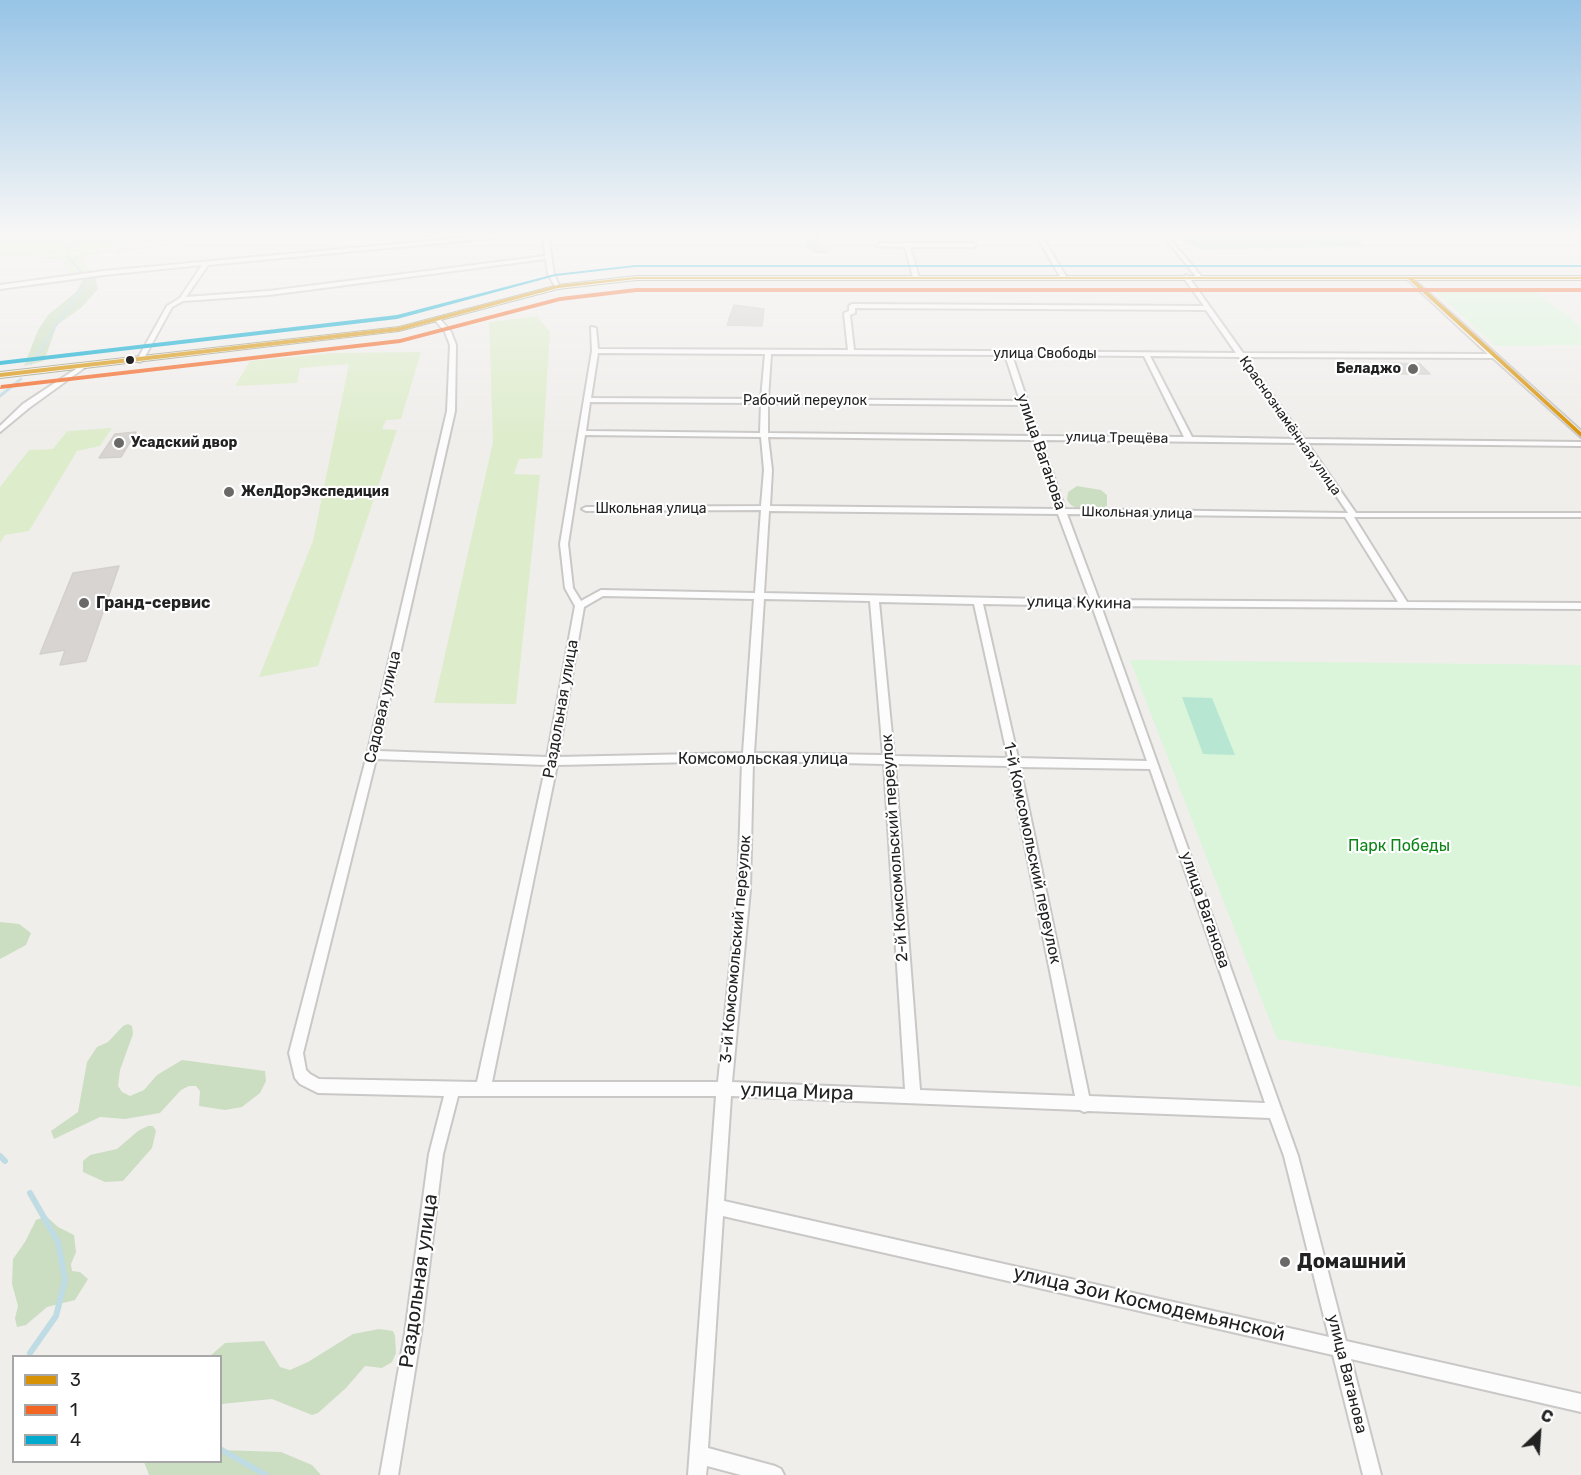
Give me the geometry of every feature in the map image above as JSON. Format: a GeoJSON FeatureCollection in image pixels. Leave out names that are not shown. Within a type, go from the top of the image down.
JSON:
{"type":"FeatureCollection","features":[{"type":"Feature","properties":{"kind":"street"},"geometry":{"type":"LineString","coordinates":[[140,360],[170,306],[174,304]]}},
{"type":"Feature","properties":{"kind":"street"},"geometry":{"type":"LineString","coordinates":[[0,375],[355,335],[438,320],[499,304]]}},
{"type":"Feature","properties":{"kind":"street","name":"Краснознамённая улица"},"geometry":{"type":"LineString","coordinates":[[1205,304],[1303,441],[1351,515],[1405,606]]}},
{"type":"Feature","properties":{"kind":"street"},"geometry":{"type":"LineString","coordinates":[[1437,304],[1581,435]]}},
{"type":"Feature","properties":{"kind":"street"},"geometry":{"type":"LineString","coordinates":[[851,352],[847,313],[852,313],[852,306],[1208,308]]}},
{"type":"Feature","properties":{"kind":"street","name":"Садовая улица"},"geometry":{"type":"LineString","coordinates":[[318,1086],[300,1073],[296,1053],[372,755],[451,411],[453,345],[448,332],[438,320]]}},
{"type":"Feature","properties":{"kind":"street"},"geometry":{"type":"LineString","coordinates":[[580,606],[570,588],[564,544],[595,351],[593,328]]}},
{"type":"Feature","properties":{"kind":"street","name":"улица Свободы"},"geometry":{"type":"LineString","coordinates":[[595,351],[1495,356]]}},
{"type":"Feature","properties":{"kind":"street","name":"3-й Комсомольский переулок"},"geometry":{"type":"LineString","coordinates":[[697,1475],[724,1089],[744,890],[748,757],[757,598],[768,470],[763,424],[768,352]]}},
{"type":"Feature","properties":{"kind":"street","name":"улица Ваганова"},"geometry":{"type":"LineString","coordinates":[[1008,354],[1062,513],[1097,603],[1291,1156],[1372,1475]]}},
{"type":"Feature","properties":{"kind":"street"},"geometry":{"type":"LineString","coordinates":[[1146,354],[1189,439]]}},
{"type":"Feature","properties":{"kind":"street"},"geometry":{"type":"LineString","coordinates":[[0,430],[26,406],[84,366]]}},
{"type":"Feature","properties":{"kind":"street","name":"Рабочий переулок"},"geometry":{"type":"LineString","coordinates":[[586,400],[1024,403]]}},
{"type":"Feature","properties":{"kind":"street","name":"улица Трещёва"},"geometry":{"type":"LineString","coordinates":[[581,433],[1581,444]]}},
{"type":"Feature","properties":{"kind":"street","name":"Школьная улица"},"geometry":{"type":"LineString","coordinates":[[586,509],[763,508],[1062,513],[1581,515]]}},
{"type":"Feature","properties":{"kind":"street","name":"улица Кукина"},"geometry":{"type":"LineString","coordinates":[[580,606],[601,593],[757,598],[1097,603],[1581,606]]}},
{"type":"Feature","properties":{"kind":"street","name":"2-й Комсомольский переулок"},"geometry":{"type":"LineString","coordinates":[[874,600],[889,760],[913,1097]]}},
{"type":"Feature","properties":{"kind":"street","name":"1-й Комсомольский переулок"},"geometry":{"type":"LineString","coordinates":[[978,601],[1014,763],[1084,1105]]}},
{"type":"Feature","properties":{"kind":"street","name":"Раздольная улица"},"geometry":{"type":"LineString","coordinates":[[483,1089],[552,760],[580,606]]}},
{"type":"Feature","properties":{"kind":"street","name":"Комсомольская улица"},"geometry":{"type":"LineString","coordinates":[[372,755],[552,760],[748,757],[1154,765]]}},
{"type":"Feature","properties":{"kind":"street","name":"улица Мира"},"geometry":{"type":"LineString","coordinates":[[318,1086],[453,1089],[724,1089],[1275,1111]]}},
{"type":"Feature","properties":{"kind":"street","name":"Раздольная улица"},"geometry":{"type":"LineString","coordinates":[[389,1475],[413,1333],[436,1154],[453,1089]]}},
{"type":"Feature","properties":{"kind":"street","name":"улица Зои Космодемьянской"},"geometry":{"type":"LineString","coordinates":[[717,1207],[1581,1403]]}},
{"type":"Feature","properties":{"kind":"street"},"geometry":{"type":"LineString","coordinates":[[699,1455],[775,1475]]}},
{"type":"Feature","properties":{"kind":"green space"},"geometry":{"type":"Polygon","coordinates":[[[62,304],[85,304],[57,325],[44,361],[24,366],[38,330],[48,315],[62,304]]]}},
{"type":"Feature","properties":{"kind":"green space"},"geometry":{"type":"Polygon","coordinates":[[[1449,304],[1551,304],[1581,326],[1581,345],[1496,346],[1449,304]]]}},
{"type":"Feature","properties":{"kind":"green space"},"geometry":{"type":"Polygon","coordinates":[[[537,316],[550,332],[542,458],[519,459],[514,474],[540,475],[516,704],[434,703],[493,442],[489,322],[537,316]]]}},
{"type":"Feature","properties":{"kind":"green space"},"geometry":{"type":"Polygon","coordinates":[[[421,352],[401,419],[386,420],[382,429],[397,430],[318,666],[259,677],[313,541],[349,364],[300,368],[297,383],[235,386],[250,361],[333,353],[421,352]]]}},
{"type":"Feature","properties":{"kind":"green space"},"geometry":{"type":"Polygon","coordinates":[[[112,428],[100,446],[77,451],[29,531],[5,535],[0,543],[0,487],[29,450],[53,449],[67,431],[112,428]]]}},
{"type":"Feature","properties":{"kind":"green space"},"geometry":{"type":"Polygon","coordinates":[[[1077,486],[1101,490],[1107,495],[1107,506],[1095,510],[1078,509],[1071,505],[1067,500],[1068,492],[1077,486]]]}},
{"type":"Feature","properties":{"kind":"green space","name":"Парк Победы"},"geometry":{"type":"Polygon","coordinates":[[[1130,660],[1581,665],[1581,1087],[1277,1039],[1130,660]]]}},
{"type":"Feature","properties":{"kind":"green space"},"geometry":{"type":"Polygon","coordinates":[[[1182,697],[1212,698],[1235,755],[1203,754],[1182,697]]]}},
{"type":"Feature","properties":{"kind":"green space"},"geometry":{"type":"Polygon","coordinates":[[[0,922],[19,924],[31,933],[26,945],[0,959],[0,922]]]}},
{"type":"Feature","properties":{"kind":"green space"},"geometry":{"type":"Polygon","coordinates":[[[128,1024],[132,1026],[133,1034],[120,1070],[118,1086],[122,1092],[130,1096],[144,1090],[157,1075],[182,1060],[265,1071],[266,1081],[260,1093],[242,1107],[225,1110],[199,1106],[200,1091],[196,1086],[189,1086],[181,1090],[160,1113],[125,1119],[100,1117],[54,1139],[51,1131],[78,1112],[87,1062],[97,1047],[108,1042],[123,1026],[128,1024]]]}},
{"type":"Feature","properties":{"kind":"green space"},"geometry":{"type":"Polygon","coordinates":[[[153,1126],[156,1131],[152,1148],[123,1181],[105,1182],[83,1172],[83,1161],[90,1155],[117,1149],[138,1131],[153,1126]]]}},
{"type":"Feature","properties":{"kind":"green space"},"geometry":{"type":"Polygon","coordinates":[[[46,1216],[58,1227],[74,1235],[76,1252],[71,1264],[72,1271],[80,1272],[88,1279],[75,1300],[47,1307],[26,1325],[17,1327],[15,1318],[18,1306],[12,1284],[13,1259],[36,1220],[46,1216]]]}},
{"type":"Feature","properties":{"kind":"green space"},"geometry":{"type":"Polygon","coordinates":[[[379,1329],[393,1331],[396,1353],[392,1362],[382,1368],[365,1366],[346,1388],[318,1413],[312,1415],[272,1399],[222,1404],[222,1355],[211,1355],[225,1343],[264,1341],[280,1367],[290,1370],[308,1362],[353,1334],[379,1329]]]}},
{"type":"Feature","properties":{"kind":"green space"},"geometry":{"type":"Polygon","coordinates":[[[222,1450],[281,1452],[312,1465],[321,1475],[149,1475],[144,1463],[222,1463],[222,1450]]]}},
{"type":"Feature","properties":{"kind":"building"},"geometry":{"type":"Polygon","coordinates":[[[734,305],[764,309],[762,326],[727,325],[734,305]]]}},
{"type":"Feature","properties":{"kind":"building","name":"Беладжо"},"geometry":{"type":"Polygon","coordinates":[[[1390,363],[1420,364],[1430,374],[1399,374],[1390,363]]]}},
{"type":"Feature","properties":{"kind":"building","name":"Усадский двор"},"geometry":{"type":"Polygon","coordinates":[[[136,432],[121,457],[99,458],[115,434],[136,432]]]}},
{"type":"Feature","properties":{"kind":"building","name":"Гранд-сервис"},"geometry":{"type":"Polygon","coordinates":[[[119,566],[86,661],[60,665],[65,650],[40,654],[73,573],[119,566]]]}},
{"type":"Feature","properties":{"kind":"waterway"},"geometry":{"type":"LineString","coordinates":[[31,364],[71,304]]}},
{"type":"Feature","properties":{"kind":"waterway"},"geometry":{"type":"LineString","coordinates":[[0,396],[21,379]]}},
{"type":"Feature","properties":{"kind":"waterway"},"geometry":{"type":"LineString","coordinates":[[0,1156],[5,1161]]}},
{"type":"Feature","properties":{"kind":"waterway"},"geometry":{"type":"LineString","coordinates":[[30,1193],[58,1242],[65,1280],[56,1316],[30,1353]]}},
{"type":"Feature","properties":{"kind":"waterway"},"geometry":{"type":"LineString","coordinates":[[222,1450],[266,1475]]}},
{"type":"Feature","properties":{"kind":"transit line","name":"4"},"geometry":{"type":"LineString","coordinates":[[0,363],[397,317],[447,304]]}},
{"type":"Feature","properties":{"kind":"transit line","name":"3"},"geometry":{"type":"LineString","coordinates":[[0,375],[399,329],[494,304]]}},
{"type":"Feature","properties":{"kind":"transit line","name":"1"},"geometry":{"type":"LineString","coordinates":[[1,387],[400,341],[542,304]]}},
{"type":"Feature","properties":{"kind":"transit line","name":"3"},"geometry":{"type":"LineString","coordinates":[[1437,304],[1581,435]]}},
{"type":"Feature","properties":{"kind":"place","name":"Беладжо"},"geometry":{"type":"Point","coordinates":[1413,369]}},
{"type":"Feature","properties":{"kind":"place","name":"Усадский двор"},"geometry":{"type":"Point","coordinates":[119,443]}},
{"type":"Feature","properties":{"kind":"place","name":"ЖелДорЭкспедиция"},"geometry":{"type":"Point","coordinates":[229,492]}},
{"type":"Feature","properties":{"kind":"place","name":"Гранд-сервис"},"geometry":{"type":"Point","coordinates":[84,603]}},
{"type":"Feature","properties":{"kind":"place","name":"Домашний"},"geometry":{"type":"Point","coordinates":[1285,1262]}}]}
